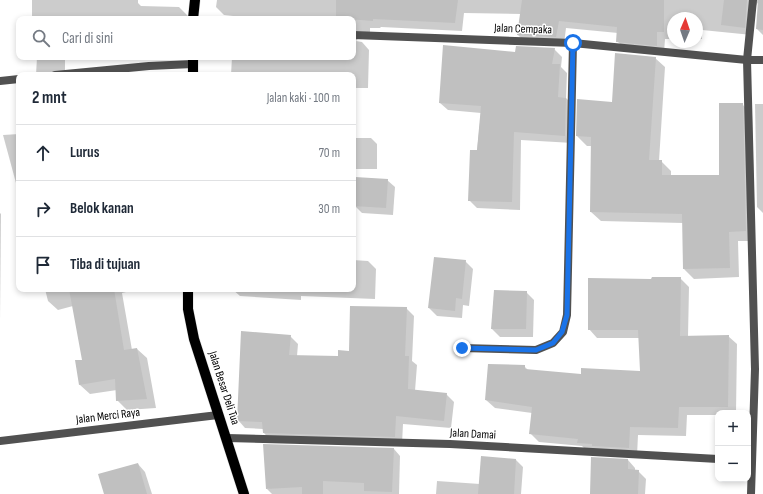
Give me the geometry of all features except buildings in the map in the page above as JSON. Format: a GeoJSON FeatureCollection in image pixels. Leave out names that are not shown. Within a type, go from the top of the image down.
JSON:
{"type":"FeatureCollection","features":[{"type":"Feature","properties":{"kind":"main road"},"geometry":{"type":"LineString","coordinates":[[193,16],[195,0]]}},
{"type":"Feature","properties":{"kind":"main road"},"geometry":{"type":"LineString","coordinates":[[193,61],[193,72]]}},
{"type":"Feature","properties":{"kind":"main road","name":"Jalan Besar Deli Tua"},"geometry":{"type":"LineString","coordinates":[[188,292],[188,309],[194,338],[244,494]]}},
{"type":"Feature","properties":{"kind":"street"},"geometry":{"type":"LineString","coordinates":[[751,451],[759,369],[748,60],[753,0]]}},
{"type":"Feature","properties":{"kind":"street","name":"Jalan Cempaka"},"geometry":{"type":"LineString","coordinates":[[356,35],[573,43],[748,60],[763,60]]}},
{"type":"Feature","properties":{"kind":"street"},"geometry":{"type":"LineString","coordinates":[[462,348],[536,350],[553,343],[562,332],[567,315],[573,43]]}},
{"type":"Feature","properties":{"kind":"street"},"geometry":{"type":"LineString","coordinates":[[86,72],[193,61]]}},
{"type":"Feature","properties":{"kind":"street"},"geometry":{"type":"LineString","coordinates":[[0,81],[16,79]]}},
{"type":"Feature","properties":{"kind":"street","name":"Jalan Merci Raya"},"geometry":{"type":"LineString","coordinates":[[0,441],[218,415]]}},
{"type":"Feature","properties":{"kind":"street","name":"Jalan Damai"},"geometry":{"type":"LineString","coordinates":[[227,438],[450,444],[715,459]]}},
{"type":"Feature","properties":{"kind":"street"},"geometry":{"type":"LineString","coordinates":[[751,482],[751,494]]}},
{"type":"Feature","properties":{"kind":"route"},"geometry":{"type":"LineString","coordinates":[[462,348],[536,350],[553,343],[562,332],[567,315],[573,43]]}}]}
